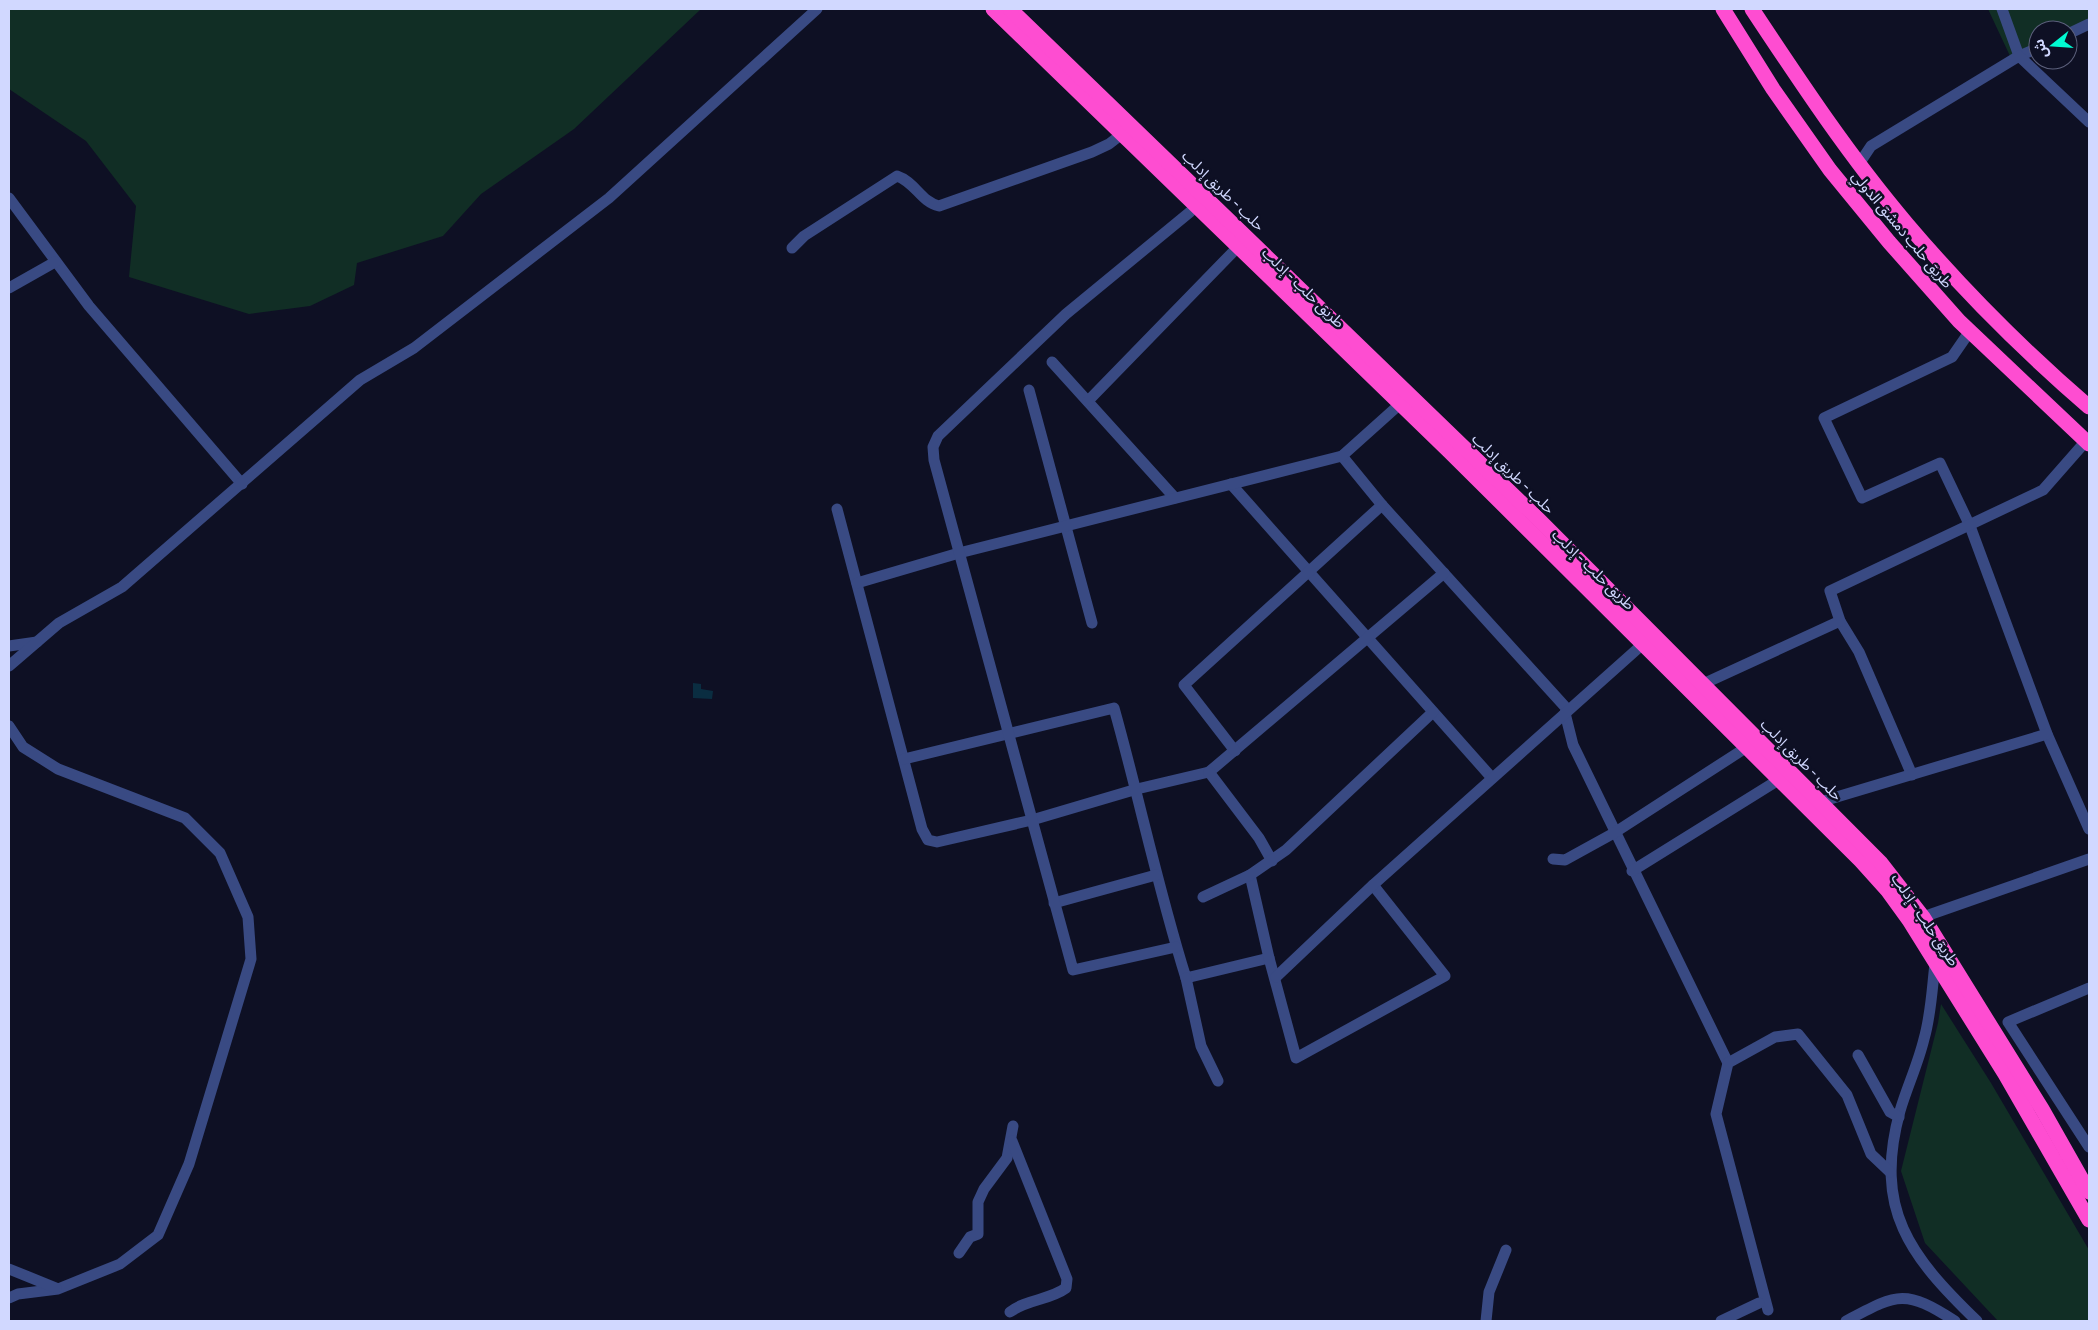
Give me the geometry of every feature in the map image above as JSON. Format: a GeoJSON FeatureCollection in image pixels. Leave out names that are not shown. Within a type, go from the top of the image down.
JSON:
{"type":"FeatureCollection","features":[{"type":"Feature","properties":{"kind":"highway","name":"طريق حلب - إدلب"},"geometry":{"type":"LineString","coordinates":[[993,9],[1127,130],[1404,400],[1780,779],[1888,891],[2005,1074],[2089,1220]]}},
{"type":"Feature","properties":{"kind":"highway"},"geometry":{"type":"LineString","coordinates":[[1010,9],[1127,130]]}},
{"type":"Feature","properties":{"kind":"highway","name":"طريق حلب دمشق الدولي"},"geometry":{"type":"LineString","coordinates":[[1723,9],[1773,89],[1830,170],[1889,242],[1970,331],[2088,442]]}},
{"type":"Feature","properties":{"kind":"highway","name":"طريق حلب دمشق الدولي"},"geometry":{"type":"LineString","coordinates":[[1752,9],[1795,74],[1860,164],[1907,224],[1976,301],[2052,375],[2089,407]]}},
{"type":"Feature","properties":{"kind":"highway","name":"حلب - طريق إدلب"},"geometry":{"type":"LineString","coordinates":[[1404,400],[1536,517],[1881,863],[1923,917],[2042,1109],[2089,1192]]}},
{"type":"Feature","properties":{"kind":"street"},"geometry":{"type":"LineString","coordinates":[[9,666],[59,623],[122,587],[360,380],[414,348],[609,198],[817,9]]}},
{"type":"Feature","properties":{"kind":"street"},"geometry":{"type":"LineString","coordinates":[[2002,9],[2019,56],[2089,122]]}},
{"type":"Feature","properties":{"kind":"street"},"geometry":{"type":"LineString","coordinates":[[1860,164],[1871,146],[2028,52]]}},
{"type":"Feature","properties":{"kind":"street"},"geometry":{"type":"LineString","coordinates":[[792,248],[804,236],[897,176],[906,179],[930,204],[939,206],[1092,152],[1109,144],[1127,130]]}},
{"type":"Feature","properties":{"kind":"street"},"geometry":{"type":"LineString","coordinates":[[9,198],[89,306],[242,484]]}},
{"type":"Feature","properties":{"kind":"street"},"geometry":{"type":"LineString","coordinates":[[1176,947],[1073,970],[934,460],[933,447],[938,436],[1066,314],[1190,212]]}},
{"type":"Feature","properties":{"kind":"street"},"geometry":{"type":"LineString","coordinates":[[1088,401],[1233,252]]}},
{"type":"Feature","properties":{"kind":"street"},"geometry":{"type":"LineString","coordinates":[[9,288],[55,262]]}},
{"type":"Feature","properties":{"kind":"street"},"geometry":{"type":"LineString","coordinates":[[1970,331],[1952,357],[1824,418],[1862,498],[1940,463],[1970,526],[2047,734],[2089,829]]}},
{"type":"Feature","properties":{"kind":"street"},"geometry":{"type":"LineString","coordinates":[[1052,362],[1175,498]]}},
{"type":"Feature","properties":{"kind":"street"},"geometry":{"type":"LineString","coordinates":[[1029,390],[1092,623]]}},
{"type":"Feature","properties":{"kind":"street"},"geometry":{"type":"LineString","coordinates":[[857,583],[959,552],[1342,456],[1404,400]]}},
{"type":"Feature","properties":{"kind":"street"},"geometry":{"type":"LineString","coordinates":[[1912,775],[1859,652],[1840,621],[1830,591],[2043,490],[2088,442]]}},
{"type":"Feature","properties":{"kind":"street"},"geometry":{"type":"LineString","coordinates":[[1342,456],[1382,505],[1567,712],[1572,745],[1632,871],[1728,1063],[1716,1114],[1764,1307],[1721,1321]]}},
{"type":"Feature","properties":{"kind":"street"},"geometry":{"type":"LineString","coordinates":[[1231,484],[1492,778]]}},
{"type":"Feature","properties":{"kind":"street"},"geometry":{"type":"LineString","coordinates":[[1235,751],[1184,685],[1382,505]]}},
{"type":"Feature","properties":{"kind":"street"},"geometry":{"type":"LineString","coordinates":[[837,510],[922,830],[928,840],[937,842],[1032,820],[1137,789],[1209,772],[1444,573]]}},
{"type":"Feature","properties":{"kind":"street"},"geometry":{"type":"LineString","coordinates":[[1703,684],[1840,621]]}},
{"type":"Feature","properties":{"kind":"street"},"geometry":{"type":"LineString","coordinates":[[9,646],[37,642]]}},
{"type":"Feature","properties":{"kind":"street"},"geometry":{"type":"LineString","coordinates":[[1276,977],[1373,886],[1644,643]]}},
{"type":"Feature","properties":{"kind":"street"},"geometry":{"type":"LineString","coordinates":[[904,759],[1114,708],[1137,789],[1156,875],[1186,978],[1201,1046],[1218,1081]]}},
{"type":"Feature","properties":{"kind":"street"},"geometry":{"type":"LineString","coordinates":[[1203,898],[1250,875],[1272,860],[1433,712]]}},
{"type":"Feature","properties":{"kind":"street"},"geometry":{"type":"LineString","coordinates":[[9,726],[23,747],[58,769],[185,818],[220,854],[248,917],[251,959],[189,1164],[158,1235],[120,1264],[58,1289],[18,1294],[9,1298]]}},
{"type":"Feature","properties":{"kind":"street"},"geometry":{"type":"LineString","coordinates":[[1820,802],[2047,734]]}},
{"type":"Feature","properties":{"kind":"street"},"geometry":{"type":"LineString","coordinates":[[1553,858],[1565,860],[1614,833],[1747,747]]}},
{"type":"Feature","properties":{"kind":"street"},"geometry":{"type":"LineString","coordinates":[[1209,772],[1259,838],[1272,860]]}},
{"type":"Feature","properties":{"kind":"street"},"geometry":{"type":"LineString","coordinates":[[1632,871],[1780,779]]}},
{"type":"Feature","properties":{"kind":"street"},"geometry":{"type":"LineString","coordinates":[[1923,917],[2089,859]]}},
{"type":"Feature","properties":{"kind":"street"},"geometry":{"type":"LineString","coordinates":[[1054,903],[1156,875]]}},
{"type":"Feature","properties":{"kind":"street"},"geometry":{"type":"LineString","coordinates":[[1250,875],[1269,958],[1276,977],[1296,1058],[1445,976],[1373,886]]}},
{"type":"Feature","properties":{"kind":"street"},"geometry":{"type":"LineString","coordinates":[[1186,978],[1269,958]]}},
{"type":"Feature","properties":{"kind":"street"},"geometry":{"type":"LineString","coordinates":[[1935,964],[1924,1038],[1899,1116],[1893,1140],[1890,1172],[1898,1219],[1913,1250],[1938,1281],[1978,1321]]}},
{"type":"Feature","properties":{"kind":"street"},"geometry":{"type":"LineString","coordinates":[[2089,988],[2008,1022],[2084,1131],[2089,1147]]}},
{"type":"Feature","properties":{"kind":"street"},"geometry":{"type":"LineString","coordinates":[[1728,1063],[1775,1037],[1798,1034],[1847,1095],[1871,1154],[1890,1172]]}},
{"type":"Feature","properties":{"kind":"street"},"geometry":{"type":"LineString","coordinates":[[1858,1055],[1890,1112],[1899,1116]]}},
{"type":"Feature","properties":{"kind":"street"},"geometry":{"type":"LineString","coordinates":[[959,1253],[970,1237],[978,1234],[978,1202],[984,1189],[1007,1158],[1014,1126]]}},
{"type":"Feature","properties":{"kind":"street"},"geometry":{"type":"LineString","coordinates":[[1010,1312],[1020,1304],[1060,1293],[1066,1288],[1067,1279],[1012,1141]]}},
{"type":"Feature","properties":{"kind":"street"},"geometry":{"type":"LineString","coordinates":[[1486,1321],[1490,1292],[1506,1250]]}},
{"type":"Feature","properties":{"kind":"street"},"geometry":{"type":"LineString","coordinates":[[9,1269],[58,1289]]}},
{"type":"Feature","properties":{"kind":"street"},"geometry":{"type":"LineString","coordinates":[[1846,1321],[1883,1302],[1903,1297],[1932,1306],[1955,1321]]}},
{"type":"Feature","properties":{"kind":"green space"},"geometry":{"type":"Polygon","coordinates":[[[9,9],[701,9],[574,129],[481,194],[443,236],[357,263],[354,285],[310,306],[249,314],[129,277],[136,206],[86,141],[9,89],[9,9]]]}},
{"type":"Feature","properties":{"kind":"green space"},"geometry":{"type":"Polygon","coordinates":[[[1988,9],[2089,9],[2089,19],[2078,24],[2078,20],[2028,20],[2028,48],[2010,56],[1988,9]]]}},
{"type":"Feature","properties":{"kind":"green space"},"geometry":{"type":"Polygon","coordinates":[[[1941,1004],[1991,1083],[2089,1250],[2089,1321],[1998,1321],[1925,1243],[1901,1171],[1938,1023],[1941,1004]]]}},
{"type":"Feature","properties":{"kind":"water"},"geometry":{"type":"Polygon","coordinates":[[[693,683],[701,684],[701,689],[713,691],[712,699],[693,698],[693,683]]]}}]}
